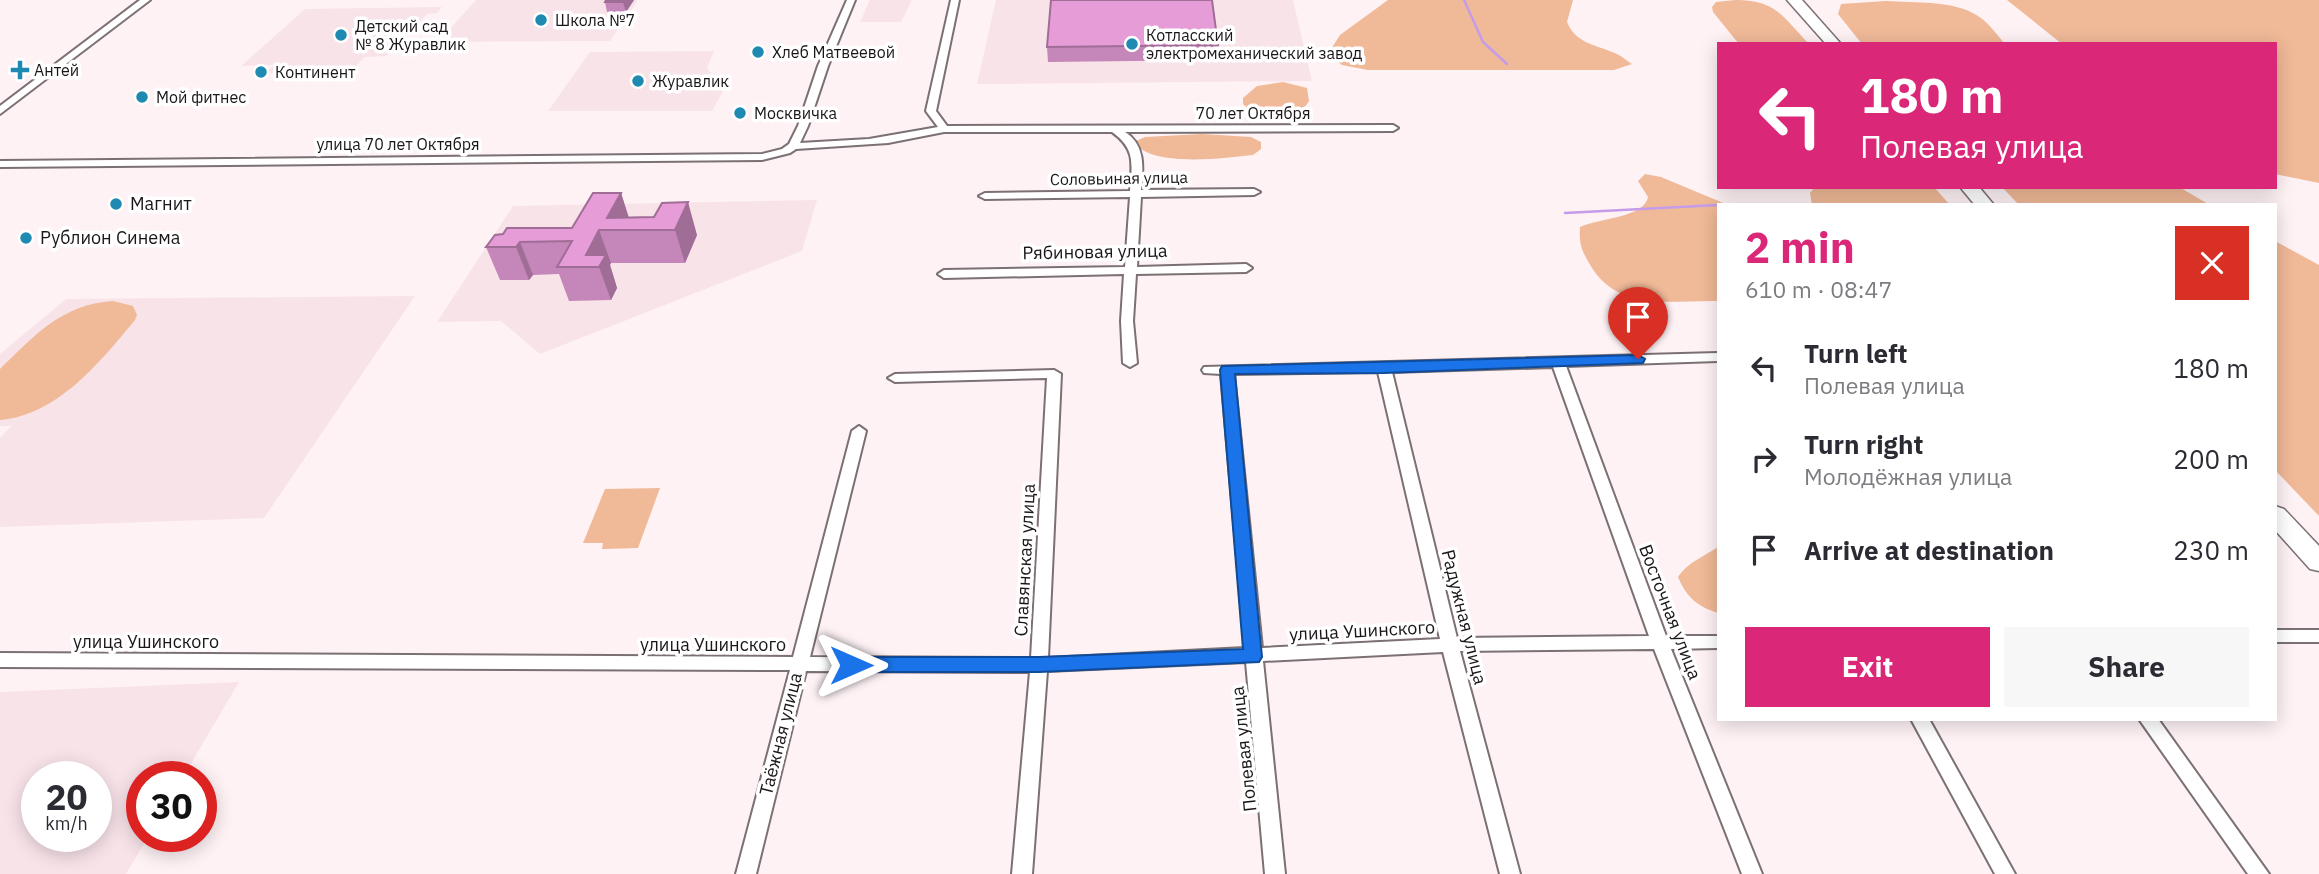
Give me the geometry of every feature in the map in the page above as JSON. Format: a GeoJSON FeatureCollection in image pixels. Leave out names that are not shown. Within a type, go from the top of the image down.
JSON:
{"type":"FeatureCollection","features":[{"type":"Feature","properties":{"kind":"main road"},"geometry":{"type":"LineString","coordinates":[[1794,0],[1832,42]]}},
{"type":"Feature","properties":{"kind":"main road"},"geometry":{"type":"LineString","coordinates":[[1971,189],[1983,203]]}},
{"type":"Feature","properties":{"kind":"main road"},"geometry":{"type":"LineString","coordinates":[[2277,517],[2319,562]]}},
{"type":"Feature","properties":{"kind":"street"},"geometry":{"type":"LineString","coordinates":[[0,111],[146,0]]}},
{"type":"Feature","properties":{"kind":"street"},"geometry":{"type":"LineString","coordinates":[[793,146],[851,0]]}},
{"type":"Feature","properties":{"kind":"street"},"geometry":{"type":"LineString","coordinates":[[944,129],[931,111],[955,0]]}},
{"type":"Feature","properties":{"kind":"street","name":"70 лет Октября"},"geometry":{"type":"LineString","coordinates":[[944,129],[1393,128]]}},
{"type":"Feature","properties":{"kind":"street","name":"улица 70 лет Октября"},"geometry":{"type":"LineString","coordinates":[[0,164],[762,157],[786,151],[793,146],[851,145],[912,138],[944,129]]}},
{"type":"Feature","properties":{"kind":"street"},"geometry":{"type":"LineString","coordinates":[[1114,129],[1128,138],[1138,159],[1127,321],[1130,363]]}},
{"type":"Feature","properties":{"kind":"street","name":"Соловьиная улица"},"geometry":{"type":"LineString","coordinates":[[985,196],[1254,192]]}},
{"type":"Feature","properties":{"kind":"street","name":"Рябиновая улица"},"geometry":{"type":"LineString","coordinates":[[944,274],[1131,268],[1246,268]]}},
{"type":"Feature","properties":{"kind":"street"},"geometry":{"type":"LineString","coordinates":[[1209,370],[1384,368],[1717,357]]}},
{"type":"Feature","properties":{"kind":"street","name":"Восточная улица"},"geometry":{"type":"LineString","coordinates":[[1558,361],[1660,643],[1752,874]]}},
{"type":"Feature","properties":{"kind":"street","name":"Радужная улица"},"geometry":{"type":"LineString","coordinates":[[1384,368],[1450,645],[1510,874]]}},
{"type":"Feature","properties":{"kind":"street","name":"Полевая улица"},"geometry":{"type":"LineString","coordinates":[[1227,370],[1275,874]]}},
{"type":"Feature","properties":{"kind":"street","name":"Славянская улица"},"geometry":{"type":"LineString","coordinates":[[895,378],[1054,374],[1039,665],[1022,874]]}},
{"type":"Feature","properties":{"kind":"street","name":"Таёжная улица"},"geometry":{"type":"LineString","coordinates":[[746,874],[859,431]]}},
{"type":"Feature","properties":{"kind":"street"},"geometry":{"type":"LineString","coordinates":[[2277,636],[2319,636]]}},
{"type":"Feature","properties":{"kind":"street","name":"улица Ушинского"},"geometry":{"type":"LineString","coordinates":[[0,660],[1039,665],[1253,657],[1450,645],[1717,642]]}},
{"type":"Feature","properties":{"kind":"street"},"geometry":{"type":"LineString","coordinates":[[1921,721],[2005,874]]}},
{"type":"Feature","properties":{"kind":"street"},"geometry":{"type":"LineString","coordinates":[[2149,721],[2259,874]]}},
{"type":"Feature","properties":{"kind":"shaded area","name":"Школа №7"},"geometry":{"type":"Polygon","coordinates":[[[476,0],[638,0],[610,41],[438,42],[476,0]]]}},
{"type":"Feature","properties":{"kind":"shaded area"},"geometry":{"type":"Polygon","coordinates":[[[870,0],[912,0],[901,22],[860,22],[870,0]]]}},
{"type":"Feature","properties":{"kind":"shaded area"},"geometry":{"type":"Polygon","coordinates":[[[996,0],[1293,0],[1312,81],[977,84],[996,0]]]}},
{"type":"Feature","properties":{"kind":"shaded area"},"geometry":{"type":"Polygon","coordinates":[[[1388,0],[1573,0],[1567,22],[1575,34],[1632,64],[1614,70],[1368,70],[1342,65],[1328,54],[1340,35],[1388,0]]]}},
{"type":"Feature","properties":{"kind":"shaded area"},"geometry":{"type":"Polygon","coordinates":[[[1735,0],[1760,3],[1785,18],[1807,42],[1737,42],[1713,12],[1712,7],[1716,2],[1735,0]]]}},
{"type":"Feature","properties":{"kind":"shaded area"},"geometry":{"type":"Polygon","coordinates":[[[2007,0],[2319,0],[2319,183],[2277,174],[2277,42],[2060,42],[2007,0]]]}},
{"type":"Feature","properties":{"kind":"shaded area"},"geometry":{"type":"Polygon","coordinates":[[[1886,1],[1957,7],[1986,22],[2003,42],[1860,42],[1838,14],[1841,4],[1886,1]]]}},
{"type":"Feature","properties":{"kind":"shaded area","name":"Детский сад № 8 Журавлик"},"geometry":{"type":"Polygon","coordinates":[[[442,7],[437,13],[427,14],[386,56],[365,57],[350,72],[266,73],[274,65],[241,66],[305,9],[442,7]]]}},
{"type":"Feature","properties":{"kind":"shaded area","name":"Журавлик"},"geometry":{"type":"Polygon","coordinates":[[[714,51],[707,68],[711,73],[703,89],[723,91],[712,111],[548,111],[590,52],[714,51]]]}},
{"type":"Feature","properties":{"kind":"shaded area"},"geometry":{"type":"Polygon","coordinates":[[[1283,82],[1307,88],[1309,101],[1300,114],[1285,117],[1263,116],[1243,104],[1243,98],[1257,86],[1283,82]]]}},
{"type":"Feature","properties":{"kind":"shaded area"},"geometry":{"type":"Polygon","coordinates":[[[1202,134],[1251,137],[1261,142],[1261,149],[1253,155],[1189,159],[1156,155],[1143,150],[1134,142],[1145,137],[1202,134]]]}},
{"type":"Feature","properties":{"kind":"shaded area"},"geometry":{"type":"Polygon","coordinates":[[[1645,174],[1661,177],[1723,203],[1717,203],[1717,301],[1663,302],[1629,297],[1614,290],[1601,279],[1589,263],[1581,246],[1580,227],[1630,213],[1645,204],[1648,197],[1638,181],[1645,174]]]}},
{"type":"Feature","properties":{"kind":"shaded area"},"geometry":{"type":"Polygon","coordinates":[[[1813,189],[1936,189],[1948,203],[1812,203],[1810,193],[1813,189]]]}},
{"type":"Feature","properties":{"kind":"shaded area"},"geometry":{"type":"Polygon","coordinates":[[[2004,189],[2182,189],[2207,203],[2017,203],[2004,189]]]}},
{"type":"Feature","properties":{"kind":"shaded area"},"geometry":{"type":"Polygon","coordinates":[[[817,200],[802,251],[540,354],[501,321],[437,322],[513,206],[817,200]]]}},
{"type":"Feature","properties":{"kind":"shaded area"},"geometry":{"type":"Polygon","coordinates":[[[2277,242],[2319,265],[2319,516],[2277,472],[2277,242]]]}},
{"type":"Feature","properties":{"kind":"shaded area"},"geometry":{"type":"Polygon","coordinates":[[[415,296],[264,518],[0,527],[0,438],[11,426],[0,426],[0,354],[66,299],[415,296]]]}},
{"type":"Feature","properties":{"kind":"shaded area"},"geometry":{"type":"Polygon","coordinates":[[[113,301],[133,306],[137,315],[92,369],[59,397],[41,408],[0,420],[0,369],[37,334],[64,315],[95,303],[113,301]]]}},
{"type":"Feature","properties":{"kind":"shaded area"},"geometry":{"type":"Polygon","coordinates":[[[660,488],[638,548],[602,549],[603,543],[583,543],[605,489],[660,488]]]}},
{"type":"Feature","properties":{"kind":"shaded area"},"geometry":{"type":"Polygon","coordinates":[[[1717,548],[1717,613],[1694,600],[1678,577],[1691,564],[1717,548]]]}},
{"type":"Feature","properties":{"kind":"shaded area"},"geometry":{"type":"Polygon","coordinates":[[[239,682],[192,761],[126,761],[126,852],[139,852],[126,874],[0,874],[0,692],[239,682]]]}},
{"type":"Feature","properties":{"kind":"building"},"geometry":{"type":"Polygon","coordinates":[[[606,0],[625,0],[605,2],[606,0]]]}},
{"type":"Feature","properties":{"kind":"building","name":"Котласский электромеханический завод"},"geometry":{"type":"Polygon","coordinates":[[[1051,0],[1212,0],[1218,45],[1047,47],[1051,0]]]}},
{"type":"Feature","properties":{"kind":"building"},"geometry":{"type":"Polygon","coordinates":[[[593,193],[621,193],[607,218],[654,217],[662,203],[688,202],[675,230],[599,230],[586,255],[606,255],[599,267],[557,267],[572,241],[520,242],[516,247],[486,247],[495,235],[503,234],[507,228],[572,228],[593,193]]]}},
{"type":"Feature","properties":{"kind":"waterway"},"geometry":{"type":"LineString","coordinates":[[1464,0],[1483,42],[1507,64]]}},
{"type":"Feature","properties":{"kind":"waterway"},"geometry":{"type":"LineString","coordinates":[[1565,213],[1717,205]]}},
{"type":"Feature","properties":{"kind":"place","name":"Школа №7"},"geometry":{"type":"Point","coordinates":[541,20]}},
{"type":"Feature","properties":{"kind":"place","name":"Детский сад № 8 Журавлик"},"geometry":{"type":"Point","coordinates":[341,35]}},
{"type":"Feature","properties":{"kind":"place","name":"Котласский электромеханический завод"},"geometry":{"type":"Point","coordinates":[1132,44]}},
{"type":"Feature","properties":{"kind":"place","name":"Хлеб Матвеевой"},"geometry":{"type":"Point","coordinates":[758,52]}},
{"type":"Feature","properties":{"kind":"place","name":"Антей"},"geometry":{"type":"Point","coordinates":[20,70]}},
{"type":"Feature","properties":{"kind":"place","name":"Континент"},"geometry":{"type":"Point","coordinates":[261,72]}},
{"type":"Feature","properties":{"kind":"place","name":"Журавлик"},"geometry":{"type":"Point","coordinates":[638,81]}},
{"type":"Feature","properties":{"kind":"place","name":"Мой фитнес"},"geometry":{"type":"Point","coordinates":[142,97]}},
{"type":"Feature","properties":{"kind":"place","name":"Москвичка"},"geometry":{"type":"Point","coordinates":[740,113]}},
{"type":"Feature","properties":{"kind":"place","name":"Магнит"},"geometry":{"type":"Point","coordinates":[116,204]}},
{"type":"Feature","properties":{"kind":"place","name":"Рублион Синема"},"geometry":{"type":"Point","coordinates":[26,238]}},
{"type":"Feature","properties":{"kind":"route"},"geometry":{"type":"LineString","coordinates":[[851,665],[1039,665],[1253,657],[1227,370],[1384,368],[1638,359]]}}]}
